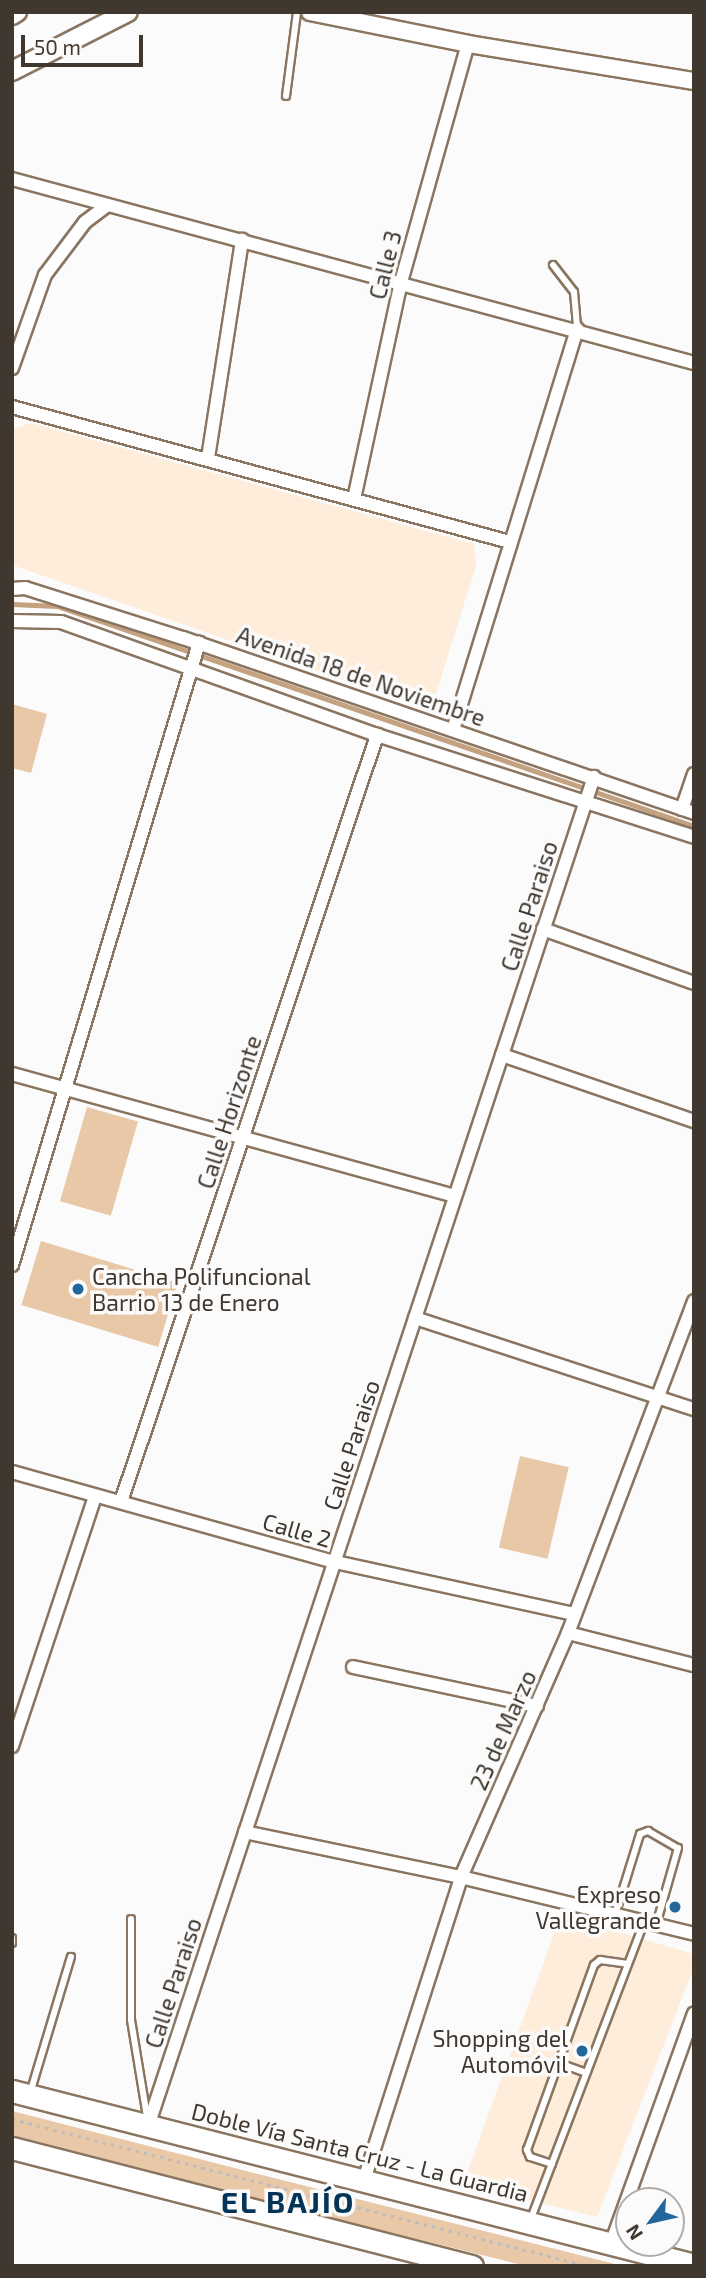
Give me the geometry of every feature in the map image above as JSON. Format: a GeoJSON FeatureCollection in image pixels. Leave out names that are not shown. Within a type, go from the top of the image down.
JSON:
{"type":"FeatureCollection","features":[{"type":"Feature","properties":{"kind":"highway","name":"Doble Vía Santa Cruz - La Guardia"},"geometry":{"type":"LineString","coordinates":[[21,2094],[694,2265]]}},
{"type":"Feature","properties":{"kind":"highway"},"geometry":{"type":"LineString","coordinates":[[12,2148],[407,2254],[472,2266]]}},
{"type":"Feature","properties":{"kind":"main road"},"geometry":{"type":"LineString","coordinates":[[12,71],[128,13]]}},
{"type":"Feature","properties":{"kind":"street"},"geometry":{"type":"LineString","coordinates":[[310,12],[468,44],[694,81]]}},
{"type":"Feature","properties":{"kind":"street","name":"Calle 3"},"geometry":{"type":"LineString","coordinates":[[354,499],[401,282],[468,44]]}},
{"type":"Feature","properties":{"kind":"street"},"geometry":{"type":"LineString","coordinates":[[12,179],[105,207],[401,282],[694,363]]}},
{"type":"Feature","properties":{"kind":"street"},"geometry":{"type":"LineString","coordinates":[[12,368],[45,275],[85,222],[105,207]]}},
{"type":"Feature","properties":{"kind":"street"},"geometry":{"type":"LineString","coordinates":[[208,458],[242,240]]}},
{"type":"Feature","properties":{"kind":"street"},"geometry":{"type":"LineString","coordinates":[[453,730],[577,329]]}},
{"type":"Feature","properties":{"kind":"street"},"geometry":{"type":"LineString","coordinates":[[12,407],[510,542]]}},
{"type":"Feature","properties":{"kind":"street","name":"Avenida 18 de Noviembre"},"geometry":{"type":"LineString","coordinates":[[12,589],[25,588],[196,657],[377,735],[688,811]]}},
{"type":"Feature","properties":{"kind":"street","name":"Avenida 18 de Noviembre"},"geometry":{"type":"LineString","coordinates":[[12,621],[61,622],[196,657],[453,730],[694,837]]}},
{"type":"Feature","properties":{"kind":"street"},"geometry":{"type":"LineString","coordinates":[[12,1265],[196,657]]}},
{"type":"Feature","properties":{"kind":"street","name":"Calle Horizonte"},"geometry":{"type":"LineString","coordinates":[[121,1502],[377,735]]}},
{"type":"Feature","properties":{"kind":"street"},"geometry":{"type":"LineString","coordinates":[[688,811],[694,774]]}},
{"type":"Feature","properties":{"kind":"street","name":"Calle Paraiso"},"geometry":{"type":"LineString","coordinates":[[148,2126],[590,789]]}},
{"type":"Feature","properties":{"kind":"street"},"geometry":{"type":"LineString","coordinates":[[543,929],[694,983]]}},
{"type":"Feature","properties":{"kind":"street"},"geometry":{"type":"LineString","coordinates":[[502,1055],[694,1121]]}},
{"type":"Feature","properties":{"kind":"street"},"geometry":{"type":"LineString","coordinates":[[12,1074],[242,1140],[455,1196]]}},
{"type":"Feature","properties":{"kind":"street","name":"23 de Marzo"},"geometry":{"type":"LineString","coordinates":[[364,2180],[461,1877],[568,1633],[694,1301]]}},
{"type":"Feature","properties":{"kind":"street"},"geometry":{"type":"LineString","coordinates":[[415,1318],[694,1409]]}},
{"type":"Feature","properties":{"kind":"street","name":"Calle 2"},"geometry":{"type":"LineString","coordinates":[[12,1472],[335,1562],[574,1614]]}},
{"type":"Feature","properties":{"kind":"street"},"geometry":{"type":"LineString","coordinates":[[12,1745],[95,1496]]}},
{"type":"Feature","properties":{"kind":"street"},"geometry":{"type":"LineString","coordinates":[[568,1633],[694,1665]]}},
{"type":"Feature","properties":{"kind":"street"},"geometry":{"type":"LineString","coordinates":[[353,1667],[537,1706]]}},
{"type":"Feature","properties":{"kind":"street"},"geometry":{"type":"LineString","coordinates":[[245,1832],[461,1877],[694,1934]]}},
{"type":"Feature","properties":{"kind":"street"},"geometry":{"type":"LineString","coordinates":[[611,2244],[694,2014]]}},
{"type":"Feature","properties":{"kind":"lane"},"geometry":{"type":"LineString","coordinates":[[286,96],[298,12]]}},
{"type":"Feature","properties":{"kind":"lane"},"geometry":{"type":"LineString","coordinates":[[553,265],[575,292],[577,329]]}},
{"type":"Feature","properties":{"kind":"lane"},"geometry":{"type":"LineString","coordinates":[[529,2223],[628,1964],[650,1923],[678,1848],[648,1831],[640,1834],[615,1915]]}},
{"type":"Feature","properties":{"kind":"lane"},"geometry":{"type":"LineString","coordinates":[[131,1919],[131,2020],[148,2126]]}},
{"type":"Feature","properties":{"kind":"lane"},"geometry":{"type":"LineString","coordinates":[[21,2094],[71,1957]]}},
{"type":"Feature","properties":{"kind":"lane"},"geometry":{"type":"LineString","coordinates":[[552,2164],[530,2157],[527,2150],[594,1965],[600,1960],[628,1964]]}},
{"type":"Feature","properties":{"kind":"lane"},"geometry":{"type":"LineString","coordinates":[[559,2063],[586,2073]]}},
{"type":"Feature","properties":{"kind":"path"},"geometry":{"type":"LineString","coordinates":[[12,2119],[588,2266]]}},
{"type":"Feature","properties":{"kind":"shaded area"},"geometry":{"type":"Polygon","coordinates":[[[31,423],[474,544],[476,566],[434,700],[420,704],[381,693],[12,565],[12,429],[31,423]]]}},
{"type":"Feature","properties":{"kind":"shaded area"},"geometry":{"type":"Polygon","coordinates":[[[12,704],[47,714],[31,773],[12,768],[12,704]]]}},
{"type":"Feature","properties":{"kind":"shaded area"},"geometry":{"type":"Polygon","coordinates":[[[87,1107],[138,1122],[111,1216],[60,1201],[87,1107]]]}},
{"type":"Feature","properties":{"kind":"shaded area"},"geometry":{"type":"Polygon","coordinates":[[[41,1241],[178,1283],[158,1347],[21,1305],[41,1241]]]}},
{"type":"Feature","properties":{"kind":"shaded area"},"geometry":{"type":"Polygon","coordinates":[[[520,1456],[569,1467],[548,1559],[499,1548],[520,1456]]]}},
{"type":"Feature","properties":{"kind":"shaded area","name":"Shopping del Automóvil"},"geometry":{"type":"Polygon","coordinates":[[[561,1915],[694,1954],[694,1967],[597,2217],[463,2184],[561,1915]]]}},
{"type":"Feature","properties":{"kind":"shaded area"},"geometry":{"type":"Polygon","coordinates":[[[12,2111],[623,2266],[526,2266],[301,2210],[12,2135],[12,2111]]]}},
{"type":"Feature","properties":{"kind":"waterway"},"geometry":{"type":"LineString","coordinates":[[12,604],[57,606],[694,826]]}},
{"type":"Feature","properties":{"kind":"place","name":"Cancha Polifuncional Barrio 13 de Enero"},"geometry":{"type":"Point","coordinates":[78,1289]}},
{"type":"Feature","properties":{"kind":"place","name":"Expreso Vallegrande"},"geometry":{"type":"Point","coordinates":[675,1907]}},
{"type":"Feature","properties":{"kind":"place","name":"Shopping del Automóvil"},"geometry":{"type":"Point","coordinates":[582,2051]}},
{"type":"Feature","properties":{"kind":"district","name":"EL BAJÍO"},"geometry":{"type":"Point","coordinates":[288,2201]}}]}
